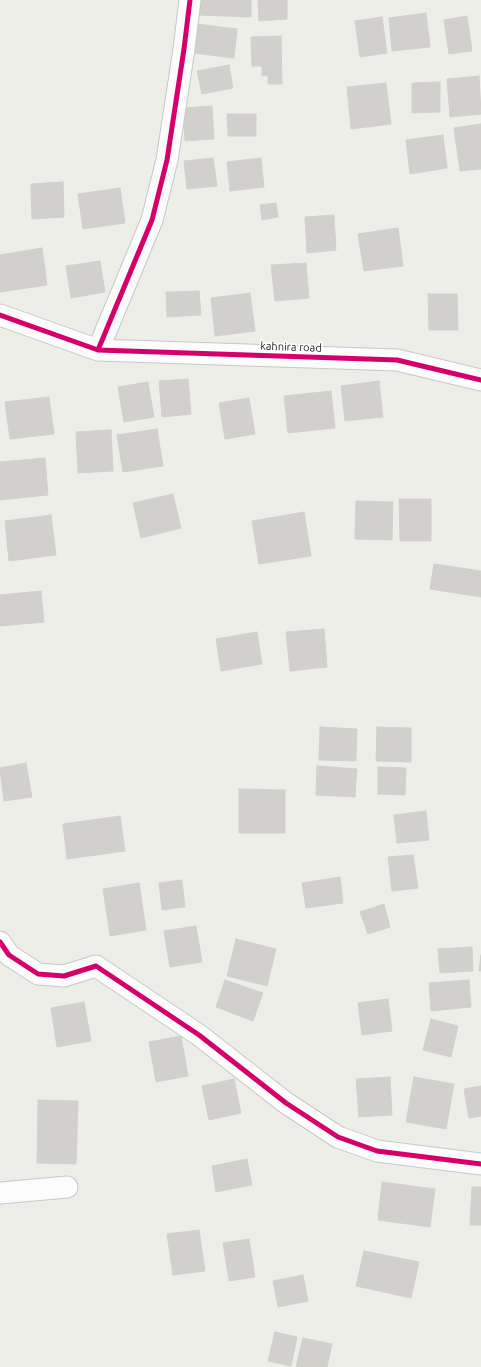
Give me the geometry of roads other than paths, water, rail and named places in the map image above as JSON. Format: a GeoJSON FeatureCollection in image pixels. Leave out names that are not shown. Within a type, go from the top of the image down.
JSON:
{"type":"FeatureCollection","features":[{"type":"Feature","properties":{"kind":"street"},"geometry":{"type":"LineString","coordinates":[[98,350],[152,220],[167,160],[190,0]]}},
{"type":"Feature","properties":{"kind":"street","name":"kahnira road"},"geometry":{"type":"LineString","coordinates":[[0,315],[98,350],[397,360],[481,380]]}},
{"type":"Feature","properties":{"kind":"street"},"geometry":{"type":"LineString","coordinates":[[0,942],[9,955],[38,974],[64,976],[96,966],[199,1035],[286,1103],[338,1137],[377,1151],[481,1164]]}},
{"type":"Feature","properties":{"kind":"street"},"geometry":{"type":"LineString","coordinates":[[0,1193],[67,1187]]}}]}
